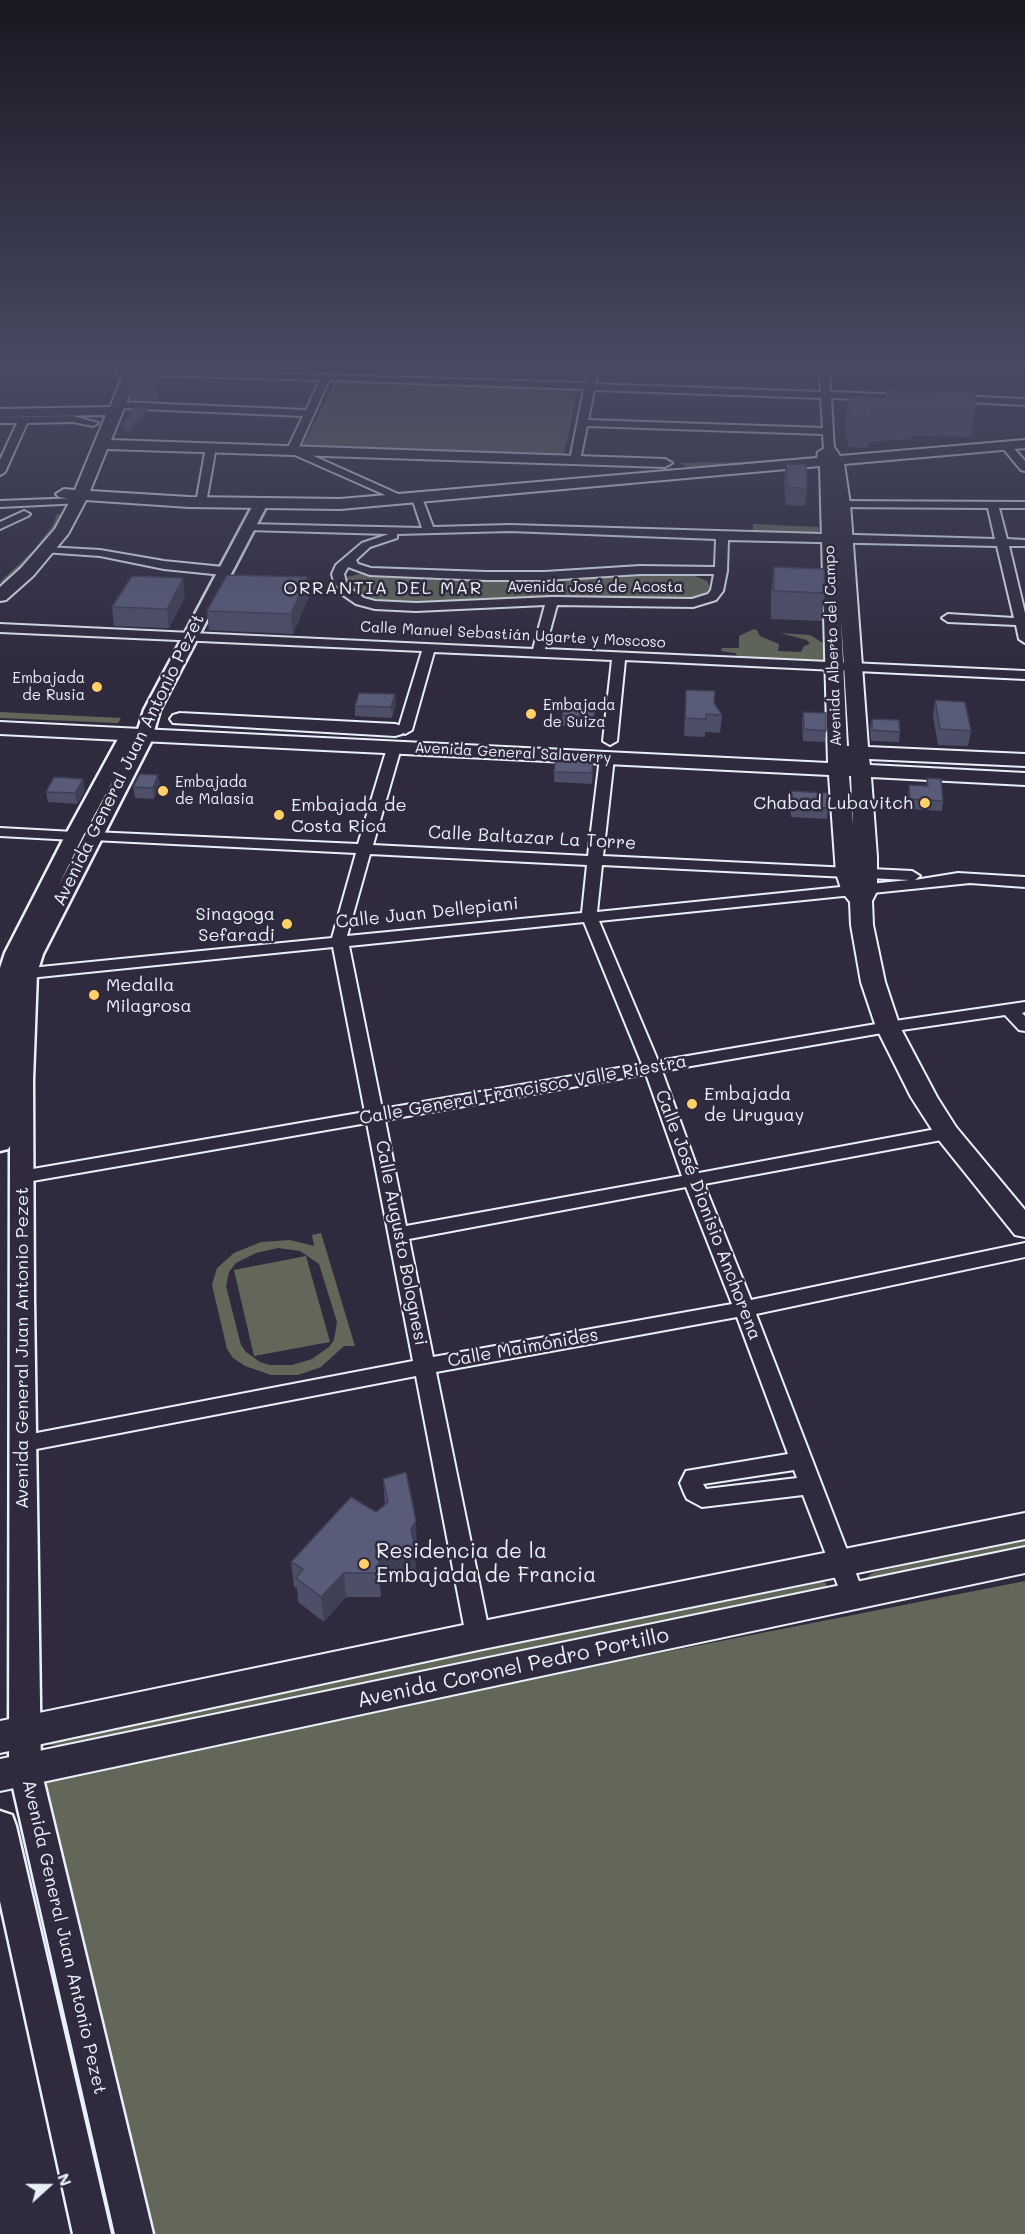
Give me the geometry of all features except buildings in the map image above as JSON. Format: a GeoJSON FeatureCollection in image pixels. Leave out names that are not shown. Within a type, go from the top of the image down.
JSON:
{"type":"FeatureCollection","features":[{"type":"Feature","properties":{"kind":"main road"},"geometry":{"type":"LineString","coordinates":[[3,586],[68,500],[87,470]]}},
{"type":"Feature","properties":{"kind":"main road"},"geometry":{"type":"LineString","coordinates":[[68,500],[318,505],[417,498],[672,470]]}},
{"type":"Feature","properties":{"kind":"main road","name":"Avenida Alberto del Campo"},"geometry":{"type":"LineString","coordinates":[[831,470],[835,504],[834,666],[837,761],[873,982],[888,1027],[924,1096],[947,1133],[1025,1228]]}},
{"type":"Feature","properties":{"kind":"main road"},"geometry":{"type":"LineString","coordinates":[[3,586],[47,550],[63,531],[68,500]]}},
{"type":"Feature","properties":{"kind":"main road","name":"Avenida Alberto del Campo"},"geometry":{"type":"LineString","coordinates":[[834,535],[854,667],[861,762],[859,887]]}},
{"type":"Feature","properties":{"kind":"main road","name":"Avenida General Salaverry"},"geometry":{"type":"LineString","coordinates":[[0,711],[394,748],[608,749]]}},
{"type":"Feature","properties":{"kind":"main road","name":"Avenida General Salaverry"},"geometry":{"type":"LineString","coordinates":[[0,728],[141,726],[405,730],[608,749],[837,761],[1025,760]]}},
{"type":"Feature","properties":{"kind":"main road","name":"Avenida General Salaverry"},"geometry":{"type":"LineString","coordinates":[[861,762],[1025,779]]}},
{"type":"Feature","properties":{"kind":"main road","name":"Avenida Coronel Pedro Portillo"},"geometry":{"type":"LineString","coordinates":[[12,1734],[478,1636],[1025,1526]]}},
{"type":"Feature","properties":{"kind":"main road","name":"Avenida Coronel Pedro Portillo"},"geometry":{"type":"LineString","coordinates":[[13,1772],[853,1598],[1025,1560]]}},
{"type":"Feature","properties":{"kind":"street"},"geometry":{"type":"LineString","coordinates":[[201,503],[206,470]]}},
{"type":"Feature","properties":{"kind":"street"},"geometry":{"type":"LineString","coordinates":[[337,470],[401,499]]}},
{"type":"Feature","properties":{"kind":"street"},"geometry":{"type":"LineString","coordinates":[[0,494],[68,500]]}},
{"type":"Feature","properties":{"kind":"street"},"geometry":{"type":"LineString","coordinates":[[417,498],[424,531]]}},
{"type":"Feature","properties":{"kind":"street"},"geometry":{"type":"LineString","coordinates":[[0,504],[68,500]]}},
{"type":"Feature","properties":{"kind":"street"},"geometry":{"type":"LineString","coordinates":[[0,526],[24,514],[68,500]]}},
{"type":"Feature","properties":{"kind":"street"},"geometry":{"type":"LineString","coordinates":[[835,504],[1025,505]]}},
{"type":"Feature","properties":{"kind":"street","name":"Avenida General Juan Antonio Pezet"},"geometry":{"type":"LineString","coordinates":[[0,1144],[15,953],[74,836],[141,726],[260,505]]}},
{"type":"Feature","properties":{"kind":"street"},"geometry":{"type":"LineString","coordinates":[[993,505],[1020,599],[1021,622],[1025,639]]}},
{"type":"Feature","properties":{"kind":"street"},"geometry":{"type":"LineString","coordinates":[[0,515],[24,514]]}},
{"type":"Feature","properties":{"kind":"street"},"geometry":{"type":"LineString","coordinates":[[805,526],[834,535]]}},
{"type":"Feature","properties":{"kind":"street"},"geometry":{"type":"LineString","coordinates":[[247,527],[424,531],[510,528],[722,536],[747,529],[1025,543]]}},
{"type":"Feature","properties":{"kind":"street"},"geometry":{"type":"LineString","coordinates":[[356,530],[365,537],[366,544]]}},
{"type":"Feature","properties":{"kind":"street"},"geometry":{"type":"LineString","coordinates":[[339,578],[340,567],[366,544],[424,531]]}},
{"type":"Feature","properties":{"kind":"street"},"geometry":{"type":"LineString","coordinates":[[716,593],[721,571],[722,536]]}},
{"type":"Feature","properties":{"kind":"street"},"geometry":{"type":"LineString","coordinates":[[47,550],[100,553],[164,566],[223,571]]}},
{"type":"Feature","properties":{"kind":"street"},"geometry":{"type":"LineString","coordinates":[[352,556],[351,564],[362,570]]}},
{"type":"Feature","properties":{"kind":"street","name":"Avenida José de Acosta"},"geometry":{"type":"LineString","coordinates":[[669,569],[706,577],[714,582],[716,593],[702,601],[684,604],[552,602],[388,606],[360,601],[347,591],[339,578],[345,571],[362,570],[516,577],[669,569],[721,571]]}},
{"type":"Feature","properties":{"kind":"street"},"geometry":{"type":"LineString","coordinates":[[538,652],[552,602]]}},
{"type":"Feature","properties":{"kind":"street"},"geometry":{"type":"LineString","coordinates":[[948,618],[1021,622]]}},
{"type":"Feature","properties":{"kind":"street","name":"Calle Manuel Sebastián Ugarte y Moscoso"},"geometry":{"type":"LineString","coordinates":[[0,628],[1025,675]]}},
{"type":"Feature","properties":{"kind":"street"},"geometry":{"type":"LineString","coordinates":[[405,730],[429,648]]}},
{"type":"Feature","properties":{"kind":"street","name":"Calle José Dionisio Anchorena"},"geometry":{"type":"LineString","coordinates":[[619,656],[594,860],[590,917],[652,1067],[853,1598]]}},
{"type":"Feature","properties":{"kind":"street","name":"Avenida General Juan Antonio Pezet"},"geometry":{"type":"LineString","coordinates":[[12,975],[33,954],[93,837],[141,726]]}},
{"type":"Feature","properties":{"kind":"street","name":"Calle Augusto Bolognesi"},"geometry":{"type":"LineString","coordinates":[[394,748],[339,935],[478,1636]]}},
{"type":"Feature","properties":{"kind":"street"},"geometry":{"type":"LineString","coordinates":[[0,832],[74,836]]}},
{"type":"Feature","properties":{"kind":"street","name":"Calle Baltazar La Torre"},"geometry":{"type":"LineString","coordinates":[[93,837],[594,860],[859,887],[969,879],[1025,882]]}},
{"type":"Feature","properties":{"kind":"street","name":"Calle Juan Dellepiani"},"geometry":{"type":"LineString","coordinates":[[12,975],[590,917],[859,887]]}},
{"type":"Feature","properties":{"kind":"street","name":"Avenida General Juan Antonio Pezet"},"geometry":{"type":"LineString","coordinates":[[12,975],[22,1080],[21,1444],[12,1734],[13,1772],[134,2234]]}},
{"type":"Feature","properties":{"kind":"street"},"geometry":{"type":"LineString","coordinates":[[1018,1009],[1025,1026]]}},
{"type":"Feature","properties":{"kind":"street","name":"Calle General Francisco Valle Riestra"},"geometry":{"type":"LineString","coordinates":[[21,1177],[888,1027],[1018,1009]]}},
{"type":"Feature","properties":{"kind":"street"},"geometry":{"type":"LineString","coordinates":[[399,1234],[947,1133]]}},
{"type":"Feature","properties":{"kind":"street","name":"Calle Maimónides"},"geometry":{"type":"LineString","coordinates":[[21,1444],[425,1366],[744,1309],[1025,1250]]}},
{"type":"Feature","properties":{"kind":"street"},"geometry":{"type":"LineString","coordinates":[[801,1460],[694,1477],[691,1483],[695,1493],[702,1498],[811,1485]]}},
{"type":"Feature","properties":{"kind":"street","name":"Avenida General Juan Antonio Pezet"},"geometry":{"type":"LineString","coordinates":[[0,1826],[92,2234]]}},
{"type":"Feature","properties":{"kind":"green space"},"geometry":{"type":"Polygon","coordinates":[[[57,514],[68,514],[43,551],[6,582],[0,582],[33,551],[53,525],[57,514]]]}},
{"type":"Feature","properties":{"kind":"green space"},"geometry":{"type":"Polygon","coordinates":[[[753,524],[819,527],[818,536],[753,533],[753,524]]]}},
{"type":"Feature","properties":{"kind":"green space"},"geometry":{"type":"Polygon","coordinates":[[[363,573],[496,580],[687,573],[707,581],[711,589],[703,596],[686,600],[391,604],[363,599],[345,582],[347,577],[363,573]]]}},
{"type":"Feature","properties":{"kind":"green space"},"geometry":{"type":"Polygon","coordinates":[[[754,629],[760,636],[779,644],[778,651],[801,652],[804,646],[810,644],[807,640],[780,633],[810,635],[823,643],[827,663],[741,659],[735,653],[721,651],[722,648],[739,648],[739,636],[754,629]]]}},
{"type":"Feature","properties":{"kind":"green space"},"geometry":{"type":"Polygon","coordinates":[[[0,712],[121,718],[118,723],[0,718],[0,712]]]}},
{"type":"Feature","properties":{"kind":"green space"},"geometry":{"type":"Polygon","coordinates":[[[321,1233],[355,1346],[344,1346],[321,1367],[298,1375],[271,1375],[245,1366],[233,1358],[227,1349],[212,1285],[217,1268],[234,1253],[261,1242],[290,1240],[314,1246],[312,1235],[321,1233]],[[278,1248],[256,1253],[236,1263],[229,1272],[226,1286],[241,1345],[246,1352],[260,1362],[270,1365],[292,1365],[312,1359],[329,1347],[334,1340],[337,1322],[319,1264],[300,1251],[278,1248]]]}},
{"type":"Feature","properties":{"kind":"green space"},"geometry":{"type":"Polygon","coordinates":[[[306,1256],[330,1342],[254,1356],[234,1270],[306,1256]]]}},
{"type":"Feature","properties":{"kind":"green space"},"geometry":{"type":"Polygon","coordinates":[[[1025,1537],[1025,1550],[875,1588],[864,1580],[872,1573],[1025,1537]]]}},
{"type":"Feature","properties":{"kind":"green space"},"geometry":{"type":"Polygon","coordinates":[[[817,1581],[826,1583],[827,1590],[821,1595],[62,1745],[49,1745],[45,1740],[64,1730],[817,1581]]]}},
{"type":"Feature","properties":{"kind":"green space"},"geometry":{"type":"Polygon","coordinates":[[[1025,1581],[1025,2234],[153,2234],[38,1791],[47,1774],[1025,1581]]]}},
{"type":"Feature","properties":{"kind":"place","name":"Embajada de Rusia"},"geometry":{"type":"Point","coordinates":[97,687]}},
{"type":"Feature","properties":{"kind":"place","name":"Embajada de Suiza"},"geometry":{"type":"Point","coordinates":[531,714]}},
{"type":"Feature","properties":{"kind":"place","name":"Embajada de Malasia"},"geometry":{"type":"Point","coordinates":[163,791]}},
{"type":"Feature","properties":{"kind":"place","name":"Chabad Lubavitch"},"geometry":{"type":"Point","coordinates":[925,803]}},
{"type":"Feature","properties":{"kind":"place","name":"Embajada de Costa Rica"},"geometry":{"type":"Point","coordinates":[279,815]}},
{"type":"Feature","properties":{"kind":"place","name":"Sinagoga Sefaradi"},"geometry":{"type":"Point","coordinates":[287,924]}},
{"type":"Feature","properties":{"kind":"place","name":"Medalla Milagrosa"},"geometry":{"type":"Point","coordinates":[94,995]}},
{"type":"Feature","properties":{"kind":"place","name":"Embajada de Uruguay"},"geometry":{"type":"Point","coordinates":[692,1104]}},
{"type":"Feature","properties":{"kind":"place","name":"Residencia de la Embajada de Francia"},"geometry":{"type":"Point","coordinates":[364,1564]}},
{"type":"Feature","properties":{"kind":"district","name":"ORRANTIA DEL MAR"},"geometry":{"type":"Point","coordinates":[383,588]}}]}
